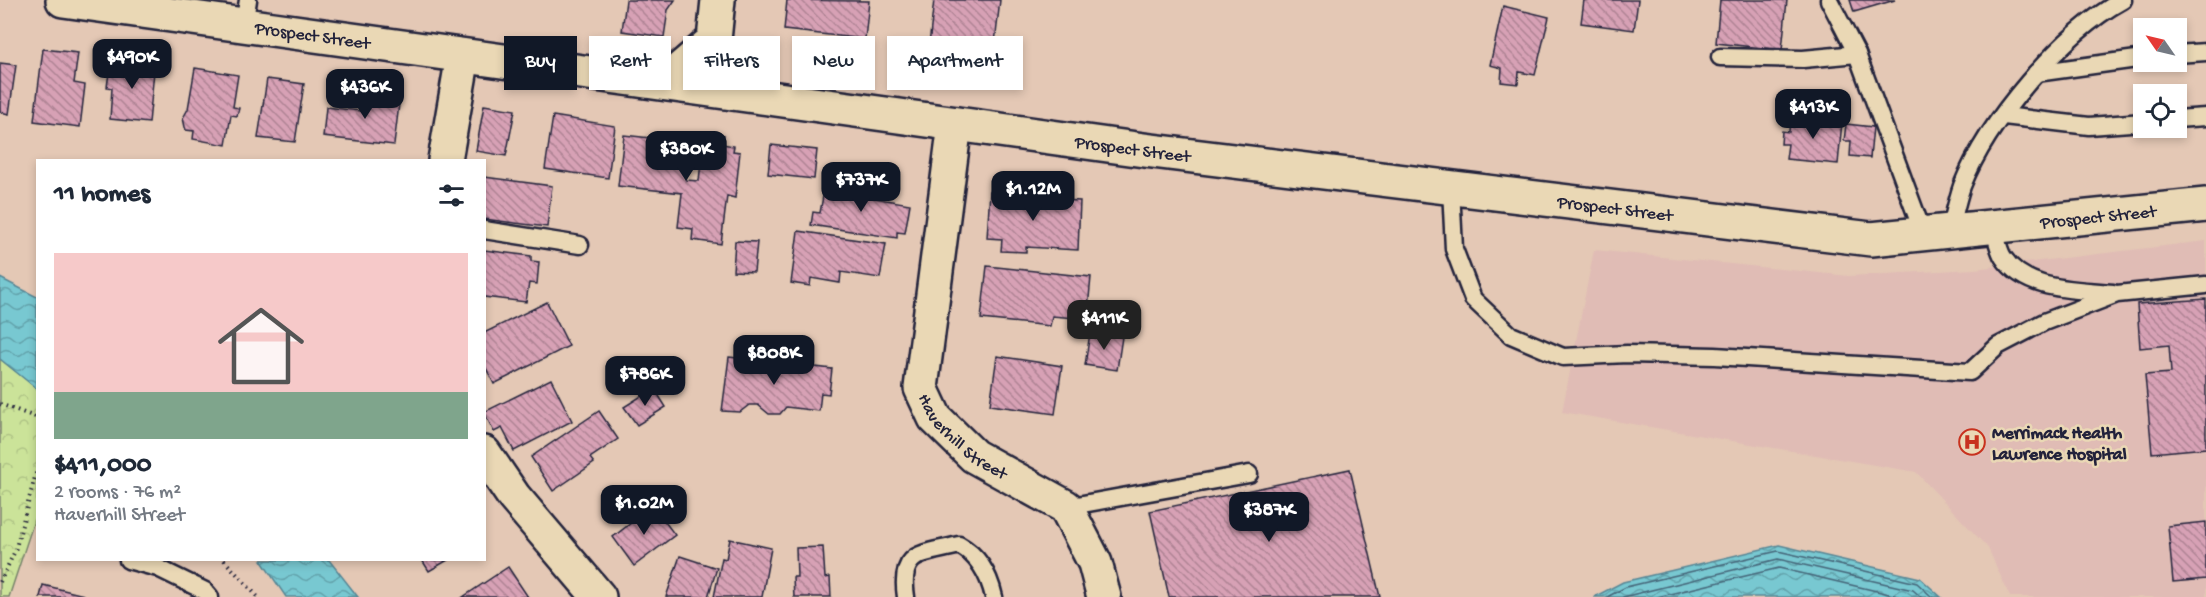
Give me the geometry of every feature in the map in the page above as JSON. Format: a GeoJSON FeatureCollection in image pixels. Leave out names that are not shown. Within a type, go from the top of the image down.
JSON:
{"type":"FeatureCollection","features":[{"type":"Feature","properties":{"kind":"street","name":"Prospect Street"},"geometry":{"type":"LineString","coordinates":[[63,0],[246,13],[463,56],[589,73]]}},
{"type":"Feature","properties":{"kind":"street"},"geometry":{"type":"LineString","coordinates":[[671,77],[714,40],[718,0]]}},
{"type":"Feature","properties":{"kind":"street"},"geometry":{"type":"LineString","coordinates":[[445,159],[463,56]]}},
{"type":"Feature","properties":{"kind":"street","name":"Prospect Street"},"geometry":{"type":"LineString","coordinates":[[671,84],[955,124],[1871,239],[2206,205]]}},
{"type":"Feature","properties":{"kind":"street","name":"Haverhill Street"},"geometry":{"type":"LineString","coordinates":[[955,124],[921,388],[935,418],[974,456],[1066,507]]}},
{"type":"Feature","properties":{"kind":"street"},"geometry":{"type":"LineString","coordinates":[[486,456],[514,497],[599,597]]}},
{"type":"Feature","properties":{"kind":"street"},"geometry":{"type":"LineString","coordinates":[[1066,507],[1095,563],[1104,597]]}},
{"type":"Feature","properties":{"kind":"lane"},"geometry":{"type":"LineString","coordinates":[[1829,0],[1857,54],[1936,232]]}},
{"type":"Feature","properties":{"kind":"lane"},"geometry":{"type":"LineString","coordinates":[[1936,232],[1976,157],[2036,73],[2070,39],[2105,10],[2122,0]]}},
{"type":"Feature","properties":{"kind":"lane"},"geometry":{"type":"LineString","coordinates":[[2187,53],[2206,52]]}},
{"type":"Feature","properties":{"kind":"lane"},"geometry":{"type":"LineString","coordinates":[[1720,57],[1803,59],[1857,54]]}},
{"type":"Feature","properties":{"kind":"lane"},"geometry":{"type":"LineString","coordinates":[[2036,73],[2133,60]]}},
{"type":"Feature","properties":{"kind":"lane"},"geometry":{"type":"LineString","coordinates":[[2004,116],[2089,126],[2133,123]]}},
{"type":"Feature","properties":{"kind":"lane"},"geometry":{"type":"LineString","coordinates":[[2187,119],[2206,117]]}},
{"type":"Feature","properties":{"kind":"lane"},"geometry":{"type":"LineString","coordinates":[[1451,188],[1454,249],[1473,299],[1511,335],[1563,357],[1627,354],[1715,356],[1970,372],[1998,346],[2044,322],[2117,294]]}},
{"type":"Feature","properties":{"kind":"lane"},"geometry":{"type":"LineString","coordinates":[[1993,226],[2002,256],[2020,275],[2047,286],[2117,294],[2206,285]]}},
{"type":"Feature","properties":{"kind":"lane"},"geometry":{"type":"LineString","coordinates":[[486,230],[580,245]]}},
{"type":"Feature","properties":{"kind":"lane"},"geometry":{"type":"LineString","coordinates":[[1066,507],[1248,474]]}},
{"type":"Feature","properties":{"kind":"lane"},"geometry":{"type":"LineString","coordinates":[[906,597],[903,578],[906,565],[917,556],[959,545],[974,553],[991,583],[994,597]]}},
{"type":"Feature","properties":{"kind":"lane"},"geometry":{"type":"LineString","coordinates":[[132,561],[158,568],[205,591],[210,597]]}},
{"type":"Feature","properties":{"kind":"path"},"geometry":{"type":"LineString","coordinates":[[0,404],[36,417]]}},
{"type":"Feature","properties":{"kind":"path"},"geometry":{"type":"LineString","coordinates":[[0,582],[15,551],[36,473]]}},
{"type":"Feature","properties":{"kind":"path"},"geometry":{"type":"LineString","coordinates":[[225,561],[258,597]]}},
{"type":"Feature","properties":{"kind":"shaded area","name":"Merrimack Health Lawrence Hospital"},"geometry":{"type":"Polygon","coordinates":[[[2206,241],[2206,597],[2010,597],[1988,548],[1916,472],[1562,412],[1594,250],[1849,276],[1974,269],[2206,241]]]}},
{"type":"Feature","properties":{"kind":"green space"},"geometry":{"type":"Polygon","coordinates":[[[0,359],[36,387],[36,515],[9,597],[0,597],[0,359]]]}},
{"type":"Feature","properties":{"kind":"water"},"geometry":{"type":"Polygon","coordinates":[[[0,278],[36,296],[36,388],[0,359],[0,278]]]}},
{"type":"Feature","properties":{"kind":"water"},"geometry":{"type":"Polygon","coordinates":[[[1779,545],[1920,578],[1941,597],[1594,597],[1623,582],[1779,545]]]}},
{"type":"Feature","properties":{"kind":"water"},"geometry":{"type":"Polygon","coordinates":[[[262,561],[330,561],[358,597],[286,597],[262,561]]]}},
{"type":"Feature","properties":{"kind":"building"},"geometry":{"type":"Polygon","coordinates":[[[626,0],[675,0],[668,10],[664,36],[622,31],[626,0]]]}},
{"type":"Feature","properties":{"kind":"building"},"geometry":{"type":"Polygon","coordinates":[[[787,0],[869,1],[865,36],[838,36],[784,30],[787,0]]]}},
{"type":"Feature","properties":{"kind":"building"},"geometry":{"type":"Polygon","coordinates":[[[934,0],[1000,0],[996,36],[930,36],[934,0]]]}},
{"type":"Feature","properties":{"kind":"building"},"geometry":{"type":"Polygon","coordinates":[[[1584,0],[1638,0],[1634,30],[1581,23],[1584,0]]]}},
{"type":"Feature","properties":{"kind":"building"},"geometry":{"type":"Polygon","coordinates":[[[1720,0],[1787,0],[1782,50],[1716,43],[1720,0]]]}},
{"type":"Feature","properties":{"kind":"building"},"geometry":{"type":"Polygon","coordinates":[[[1850,0],[1895,0],[1854,12],[1850,0]]]}},
{"type":"Feature","properties":{"kind":"building"},"geometry":{"type":"Polygon","coordinates":[[[1503,6],[1549,17],[1535,75],[1519,72],[1518,84],[1501,82],[1502,68],[1490,65],[1503,6]]]}},
{"type":"Feature","properties":{"kind":"building"},"geometry":{"type":"Polygon","coordinates":[[[43,49],[78,53],[74,83],[85,85],[80,127],[34,121],[43,49]]]}},
{"type":"Feature","properties":{"kind":"building"},"geometry":{"type":"Polygon","coordinates":[[[116,57],[155,61],[149,123],[110,119],[112,88],[107,87],[109,73],[114,74],[116,57]]]}},
{"type":"Feature","properties":{"kind":"building"},"geometry":{"type":"Polygon","coordinates":[[[0,63],[16,65],[9,114],[0,112],[0,63]]]}},
{"type":"Feature","properties":{"kind":"building"},"geometry":{"type":"Polygon","coordinates":[[[195,68],[238,75],[233,107],[239,108],[237,116],[231,115],[226,145],[193,139],[194,131],[186,130],[183,118],[188,109],[195,68]]]}},
{"type":"Feature","properties":{"kind":"building"},"geometry":{"type":"Polygon","coordinates":[[[267,79],[304,84],[295,142],[258,138],[267,79]]]}},
{"type":"Feature","properties":{"kind":"building"},"geometry":{"type":"Polygon","coordinates":[[[385,91],[400,96],[394,145],[323,137],[326,107],[361,111],[363,92],[379,94],[385,91]]]}},
{"type":"Feature","properties":{"kind":"building"},"geometry":{"type":"Polygon","coordinates":[[[484,105],[515,110],[506,156],[476,151],[484,105]]]}},
{"type":"Feature","properties":{"kind":"building"},"geometry":{"type":"Polygon","coordinates":[[[553,116],[615,126],[608,178],[545,169],[553,116]]]}},
{"type":"Feature","properties":{"kind":"building"},"geometry":{"type":"Polygon","coordinates":[[[1790,116],[1842,122],[1838,164],[1786,159],[1788,144],[1781,144],[1782,131],[1789,132],[1790,116]]]}},
{"type":"Feature","properties":{"kind":"building"},"geometry":{"type":"Polygon","coordinates":[[[1846,124],[1873,127],[1870,158],[1850,156],[1851,141],[1844,141],[1846,124]]]}},
{"type":"Feature","properties":{"kind":"building"},"geometry":{"type":"Polygon","coordinates":[[[704,133],[724,135],[722,144],[734,146],[733,151],[740,152],[735,198],[727,196],[721,244],[692,240],[693,229],[678,227],[682,193],[618,186],[624,135],[659,139],[657,162],[687,166],[686,180],[699,181],[704,133]]]}},
{"type":"Feature","properties":{"kind":"building"},"geometry":{"type":"Polygon","coordinates":[[[771,145],[817,150],[814,179],[768,174],[771,145]]]}},
{"type":"Feature","properties":{"kind":"building"},"geometry":{"type":"Polygon","coordinates":[[[486,177],[552,186],[547,227],[486,219],[486,177]]]}},
{"type":"Feature","properties":{"kind":"building"},"geometry":{"type":"Polygon","coordinates":[[[825,185],[857,190],[856,195],[910,204],[905,233],[897,232],[897,238],[811,225],[813,212],[820,213],[825,185]]]}},
{"type":"Feature","properties":{"kind":"building"},"geometry":{"type":"Polygon","coordinates":[[[990,191],[1041,194],[1041,199],[1080,201],[1078,250],[1026,247],[1026,252],[1001,251],[1002,239],[987,238],[990,191]]]}},
{"type":"Feature","properties":{"kind":"building"},"geometry":{"type":"Polygon","coordinates":[[[798,231],[886,244],[880,278],[841,272],[840,283],[811,278],[810,286],[791,283],[798,231]]]}},
{"type":"Feature","properties":{"kind":"building"},"geometry":{"type":"Polygon","coordinates":[[[735,241],[757,242],[754,272],[733,271],[735,241]]]}},
{"type":"Feature","properties":{"kind":"building"},"geometry":{"type":"Polygon","coordinates":[[[486,250],[531,256],[531,261],[539,262],[537,284],[529,283],[526,302],[486,297],[486,250]]]}},
{"type":"Feature","properties":{"kind":"building"},"geometry":{"type":"Polygon","coordinates":[[[987,266],[1091,277],[1087,319],[1052,316],[1050,326],[981,319],[987,266]]]}},
{"type":"Feature","properties":{"kind":"building"},"geometry":{"type":"Polygon","coordinates":[[[2206,299],[2206,448],[2152,453],[2145,375],[2171,373],[2169,345],[2140,348],[2137,304],[2206,299]]]}},
{"type":"Feature","properties":{"kind":"building"},"geometry":{"type":"Polygon","coordinates":[[[547,302],[569,346],[494,384],[486,368],[486,332],[547,302]]]}},
{"type":"Feature","properties":{"kind":"building"},"geometry":{"type":"Polygon","coordinates":[[[1090,333],[1122,337],[1117,370],[1085,365],[1090,333]]]}},
{"type":"Feature","properties":{"kind":"building"},"geometry":{"type":"Polygon","coordinates":[[[997,356],[1062,366],[1055,414],[990,405],[997,356]]]}},
{"type":"Feature","properties":{"kind":"building"},"geometry":{"type":"Polygon","coordinates":[[[729,357],[832,369],[829,394],[821,393],[819,411],[786,407],[780,414],[769,414],[758,405],[749,405],[740,412],[722,411],[729,357]]]}},
{"type":"Feature","properties":{"kind":"building"},"geometry":{"type":"Polygon","coordinates":[[[551,379],[572,421],[514,451],[502,428],[494,432],[486,411],[551,379]]]}},
{"type":"Feature","properties":{"kind":"building"},"geometry":{"type":"Polygon","coordinates":[[[654,388],[666,407],[637,425],[624,407],[654,388]]]}},
{"type":"Feature","properties":{"kind":"building"},"geometry":{"type":"Polygon","coordinates":[[[599,411],[618,439],[590,458],[594,463],[553,491],[531,457],[599,411]]]}},
{"type":"Feature","properties":{"kind":"building"},"geometry":{"type":"Polygon","coordinates":[[[1350,469],[1380,597],[1169,597],[1150,511],[1350,469]]]}},
{"type":"Feature","properties":{"kind":"building"},"geometry":{"type":"Polygon","coordinates":[[[653,506],[675,535],[634,566],[613,537],[653,506]]]}},
{"type":"Feature","properties":{"kind":"building"},"geometry":{"type":"Polygon","coordinates":[[[2206,522],[2206,579],[2173,582],[2168,526],[2206,522]]]}},
{"type":"Feature","properties":{"kind":"building"},"geometry":{"type":"Polygon","coordinates":[[[730,539],[771,548],[762,597],[714,597],[722,558],[726,559],[730,539]]]}},
{"type":"Feature","properties":{"kind":"building"},"geometry":{"type":"Polygon","coordinates":[[[823,547],[825,578],[830,577],[831,597],[794,597],[793,577],[797,577],[796,548],[823,547]]]}},
{"type":"Feature","properties":{"kind":"building"},"geometry":{"type":"Polygon","coordinates":[[[680,556],[717,568],[708,597],[666,597],[680,556]]]}},
{"type":"Feature","properties":{"kind":"building"},"geometry":{"type":"Polygon","coordinates":[[[423,561],[446,561],[429,571],[423,561]]]}},
{"type":"Feature","properties":{"kind":"building"},"geometry":{"type":"Polygon","coordinates":[[[508,567],[528,597],[463,597],[508,567]]]}},
{"type":"Feature","properties":{"kind":"building"},"geometry":{"type":"Polygon","coordinates":[[[43,585],[84,595],[83,597],[40,597],[43,585]]]}},
{"type":"Feature","properties":{"kind":"place","name":"Merrimack Health Lawrence Hospital"},"geometry":{"type":"Point","coordinates":[1972,442]}}]}
